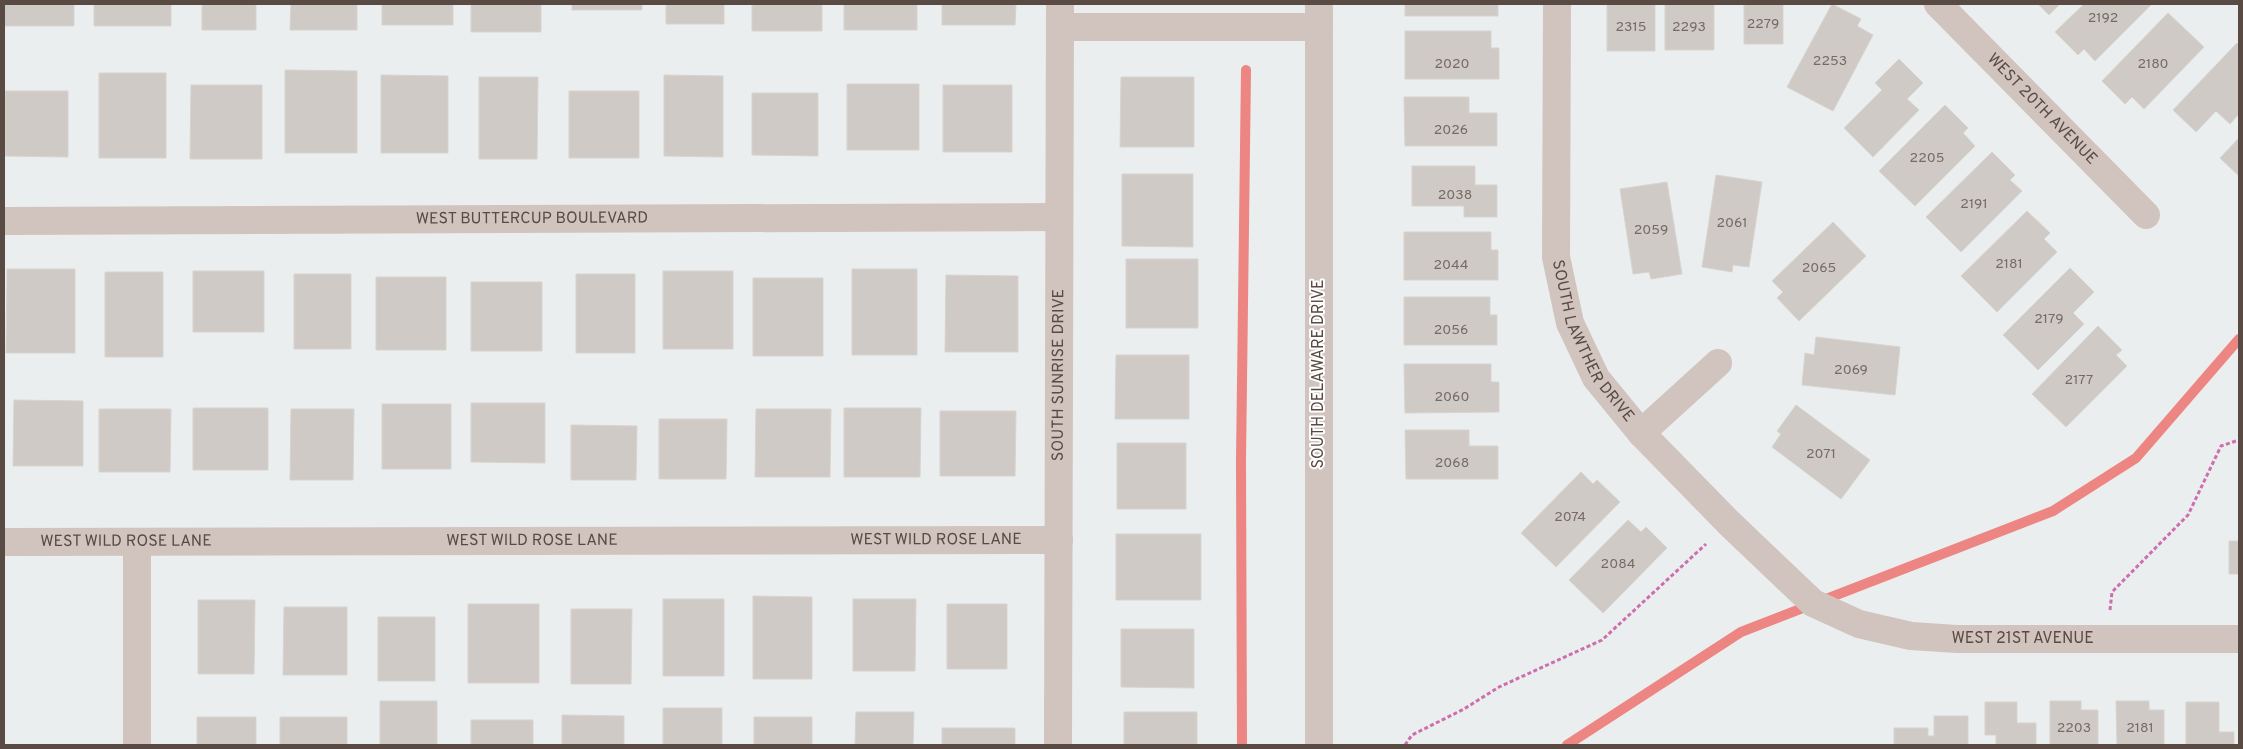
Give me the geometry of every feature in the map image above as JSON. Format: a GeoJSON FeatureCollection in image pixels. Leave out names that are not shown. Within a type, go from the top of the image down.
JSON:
{"type":"FeatureCollection","features":[{"type":"Feature","properties":{"kind":"street","name":"SOUTH LAWTHER DRIVE"},"geometry":{"type":"LineString","coordinates":[[1557,4],[1556,257],[1570,323],[1596,378],[1641,433],[1729,523],[1813,603]]}},
{"type":"Feature","properties":{"kind":"street","name":"WEST 20TH AVENUE"},"geometry":{"type":"LineString","coordinates":[[1938,4],[2146,215]]}},
{"type":"Feature","properties":{"kind":"street"},"geometry":{"type":"LineString","coordinates":[[1060,15],[1318,16]]}},
{"type":"Feature","properties":{"kind":"street","name":"SOUTH SUNRISE DRIVE"},"geometry":{"type":"LineString","coordinates":[[1058,745],[1060,15]]}},
{"type":"Feature","properties":{"kind":"street","name":"SOUTH DELAWARE DRIVE"},"geometry":{"type":"LineString","coordinates":[[1318,16],[1319,745]]}},
{"type":"Feature","properties":{"kind":"street","name":"WEST BUTTERCUP BOULEVARD"},"geometry":{"type":"LineString","coordinates":[[4,220],[1060,217]]}},
{"type":"Feature","properties":{"kind":"street"},"geometry":{"type":"LineString","coordinates":[[1641,433],[1718,363]]}},
{"type":"Feature","properties":{"kind":"street","name":"WEST WILD ROSE LANE"},"geometry":{"type":"LineString","coordinates":[[4,542],[1059,540]]}},
{"type":"Feature","properties":{"kind":"street"},"geometry":{"type":"LineString","coordinates":[[136,745],[137,542]]}},
{"type":"Feature","properties":{"kind":"street","name":"WEST 21ST AVENUE"},"geometry":{"type":"LineString","coordinates":[[1813,603],[1859,624],[1911,636],[1958,639],[2239,639]]}},
{"type":"Feature","properties":{"kind":"path"},"geometry":{"type":"LineString","coordinates":[[2107,639],[2112,592],[2188,515],[2222,446],[2239,440]]}},
{"type":"Feature","properties":{"kind":"path"},"geometry":{"type":"LineString","coordinates":[[1405,745],[1412,735],[1464,709],[1500,687],[1602,640],[1729,523]]}},
{"type":"Feature","properties":{"kind":"building"},"geometry":{"type":"Polygon","coordinates":[[[4,4],[74,4],[74,26],[4,26],[4,4]]]}},
{"type":"Feature","properties":{"kind":"building"},"geometry":{"type":"Polygon","coordinates":[[[94,4],[171,4],[171,26],[94,26],[94,4]]]}},
{"type":"Feature","properties":{"kind":"building"},"geometry":{"type":"Polygon","coordinates":[[[202,4],[256,4],[256,30],[202,30],[202,4]]]}},
{"type":"Feature","properties":{"kind":"building"},"geometry":{"type":"Polygon","coordinates":[[[291,4],[357,4],[357,30],[290,30],[291,4]]]}},
{"type":"Feature","properties":{"kind":"building"},"geometry":{"type":"Polygon","coordinates":[[[382,4],[453,4],[453,25],[382,25],[382,4]]]}},
{"type":"Feature","properties":{"kind":"building"},"geometry":{"type":"Polygon","coordinates":[[[471,4],[541,4],[541,32],[471,32],[471,4]]]}},
{"type":"Feature","properties":{"kind":"building"},"geometry":{"type":"Polygon","coordinates":[[[572,4],[642,4],[642,10],[572,10],[572,4]]]}},
{"type":"Feature","properties":{"kind":"building"},"geometry":{"type":"Polygon","coordinates":[[[666,4],[724,4],[724,24],[666,24],[666,4]]]}},
{"type":"Feature","properties":{"kind":"building"},"geometry":{"type":"Polygon","coordinates":[[[752,4],[822,4],[822,31],[752,31],[752,4]]]}},
{"type":"Feature","properties":{"kind":"building"},"geometry":{"type":"Polygon","coordinates":[[[844,4],[917,4],[917,30],[844,30],[844,4]]]}},
{"type":"Feature","properties":{"kind":"building"},"geometry":{"type":"Polygon","coordinates":[[[942,4],[1016,4],[1015,25],[942,25],[942,4]]]}},
{"type":"Feature","properties":{"kind":"building"},"geometry":{"type":"Polygon","coordinates":[[[1405,4],[1498,4],[1498,16],[1405,16],[1405,4]]]}},
{"type":"Feature","properties":{"kind":"building"},"geometry":{"type":"Polygon","coordinates":[[[1607,4],[1655,4],[1655,51],[1607,51],[1607,4]]]}},
{"type":"Feature","properties":{"kind":"building"},"geometry":{"type":"Polygon","coordinates":[[[1665,4],[1714,4],[1714,50],[1665,50],[1665,4]]]}},
{"type":"Feature","properties":{"kind":"building"},"geometry":{"type":"Polygon","coordinates":[[[1744,4],[1783,4],[1783,44],[1744,44],[1744,4]]]}},
{"type":"Feature","properties":{"kind":"building"},"geometry":{"type":"Polygon","coordinates":[[[1832,4],[1861,19],[1857,26],[1873,35],[1833,111],[1787,87],[1832,4]]]}},
{"type":"Feature","properties":{"kind":"building"},"geometry":{"type":"Polygon","coordinates":[[[2038,4],[2060,4],[2049,15],[2038,4]]]}},
{"type":"Feature","properties":{"kind":"building"},"geometry":{"type":"Polygon","coordinates":[[[2084,4],[2152,4],[2095,61],[2084,49],[2078,55],[2055,32],[2084,4]]]}},
{"type":"Feature","properties":{"kind":"building"},"geometry":{"type":"Polygon","coordinates":[[[2168,13],[2204,47],[2144,109],[2132,97],[2125,104],[2102,81],[2168,13]]]}},
{"type":"Feature","properties":{"kind":"building"},"geometry":{"type":"Polygon","coordinates":[[[1405,31],[1491,31],[1491,48],[1499,48],[1499,79],[1405,79],[1405,31]]]}},
{"type":"Feature","properties":{"kind":"building"},"geometry":{"type":"Polygon","coordinates":[[[2237,43],[2239,45],[2239,114],[2230,124],[2216,111],[2196,132],[2173,110],[2237,43]]]}},
{"type":"Feature","properties":{"kind":"building"},"geometry":{"type":"Polygon","coordinates":[[[1899,59],[1923,83],[1907,99],[1919,110],[1873,157],[1844,128],[1882,90],[1875,83],[1899,59]]]}},
{"type":"Feature","properties":{"kind":"building"},"geometry":{"type":"Polygon","coordinates":[[[285,70],[357,71],[357,153],[285,153],[285,70]]]}},
{"type":"Feature","properties":{"kind":"building"},"geometry":{"type":"Polygon","coordinates":[[[99,73],[166,73],[166,158],[99,158],[99,73]]]}},
{"type":"Feature","properties":{"kind":"building"},"geometry":{"type":"Polygon","coordinates":[[[381,75],[448,76],[448,153],[381,153],[381,75]]]}},
{"type":"Feature","properties":{"kind":"building"},"geometry":{"type":"Polygon","coordinates":[[[664,75],[723,76],[723,157],[664,156],[664,75]]]}},
{"type":"Feature","properties":{"kind":"building"},"geometry":{"type":"Polygon","coordinates":[[[479,77],[538,77],[537,159],[479,159],[479,77]]]}},
{"type":"Feature","properties":{"kind":"building"},"geometry":{"type":"Polygon","coordinates":[[[1121,77],[1194,77],[1194,147],[1120,147],[1121,77]]]}},
{"type":"Feature","properties":{"kind":"building"},"geometry":{"type":"Polygon","coordinates":[[[847,84],[919,84],[919,150],[847,150],[847,84]]]}},
{"type":"Feature","properties":{"kind":"building"},"geometry":{"type":"Polygon","coordinates":[[[191,85],[262,85],[262,159],[190,159],[191,85]]]}},
{"type":"Feature","properties":{"kind":"building"},"geometry":{"type":"Polygon","coordinates":[[[943,85],[1012,85],[1012,152],[943,152],[943,85]]]}},
{"type":"Feature","properties":{"kind":"building"},"geometry":{"type":"Polygon","coordinates":[[[5,91],[68,91],[68,157],[5,156],[5,91]]]}},
{"type":"Feature","properties":{"kind":"building"},"geometry":{"type":"Polygon","coordinates":[[[569,91],[639,91],[639,158],[569,158],[569,91]]]}},
{"type":"Feature","properties":{"kind":"building"},"geometry":{"type":"Polygon","coordinates":[[[752,93],[818,93],[818,156],[752,155],[752,93]]]}},
{"type":"Feature","properties":{"kind":"building"},"geometry":{"type":"Polygon","coordinates":[[[1404,97],[1469,97],[1469,113],[1497,113],[1497,146],[1405,146],[1404,97]]]}},
{"type":"Feature","properties":{"kind":"building"},"geometry":{"type":"Polygon","coordinates":[[[1945,105],[1968,128],[1963,133],[1975,146],[1915,206],[1879,171],[1945,105]]]}},
{"type":"Feature","properties":{"kind":"building"},"geometry":{"type":"Polygon","coordinates":[[[2239,138],[2239,176],[2220,158],[2239,138]]]}},
{"type":"Feature","properties":{"kind":"building"},"geometry":{"type":"Polygon","coordinates":[[[1992,152],[2015,175],[2010,180],[2022,191],[1961,252],[1926,217],[1992,152]]]}},
{"type":"Feature","properties":{"kind":"building"},"geometry":{"type":"Polygon","coordinates":[[[1412,166],[1475,166],[1475,185],[1497,185],[1497,217],[1464,217],[1464,206],[1412,206],[1412,166]]]}},
{"type":"Feature","properties":{"kind":"building"},"geometry":{"type":"Polygon","coordinates":[[[1122,174],[1193,174],[1193,247],[1122,246],[1122,174]]]}},
{"type":"Feature","properties":{"kind":"building"},"geometry":{"type":"Polygon","coordinates":[[[1716,175],[1762,182],[1749,267],[1733,265],[1732,272],[1702,267],[1716,175]]]}},
{"type":"Feature","properties":{"kind":"building"},"geometry":{"type":"Polygon","coordinates":[[[1667,182],[1682,274],[1651,279],[1649,272],[1633,274],[1620,189],[1667,182]]]}},
{"type":"Feature","properties":{"kind":"building"},"geometry":{"type":"Polygon","coordinates":[[[2027,211],[2050,233],[2044,239],[2057,252],[1997,312],[1961,276],[2027,211]]]}},
{"type":"Feature","properties":{"kind":"building"},"geometry":{"type":"Polygon","coordinates":[[[1833,222],[1866,256],[1799,321],[1777,298],[1783,292],[1772,281],[1833,222]]]}},
{"type":"Feature","properties":{"kind":"building"},"geometry":{"type":"Polygon","coordinates":[[[1404,232],[1491,232],[1491,250],[1498,250],[1498,280],[1404,280],[1404,232]]]}},
{"type":"Feature","properties":{"kind":"building"},"geometry":{"type":"Polygon","coordinates":[[[1126,259],[1198,259],[1198,328],[1126,328],[1126,259]]]}},
{"type":"Feature","properties":{"kind":"building"},"geometry":{"type":"Polygon","coordinates":[[[2070,268],[2094,292],[2073,313],[2084,324],[2038,370],[2003,335],[2070,268]]]}},
{"type":"Feature","properties":{"kind":"building"},"geometry":{"type":"Polygon","coordinates":[[[7,269],[75,269],[75,353],[6,353],[7,269]]]}},
{"type":"Feature","properties":{"kind":"building"},"geometry":{"type":"Polygon","coordinates":[[[852,269],[917,269],[917,355],[852,355],[852,269]]]}},
{"type":"Feature","properties":{"kind":"building"},"geometry":{"type":"Polygon","coordinates":[[[193,271],[264,271],[264,332],[193,332],[193,271]]]}},
{"type":"Feature","properties":{"kind":"building"},"geometry":{"type":"Polygon","coordinates":[[[663,271],[733,271],[733,349],[663,349],[663,271]]]}},
{"type":"Feature","properties":{"kind":"building"},"geometry":{"type":"Polygon","coordinates":[[[105,272],[163,272],[163,357],[105,357],[105,272]]]}},
{"type":"Feature","properties":{"kind":"building"},"geometry":{"type":"Polygon","coordinates":[[[294,274],[351,274],[351,349],[294,349],[294,274]]]}},
{"type":"Feature","properties":{"kind":"building"},"geometry":{"type":"Polygon","coordinates":[[[576,274],[635,274],[635,353],[576,353],[576,274]]]}},
{"type":"Feature","properties":{"kind":"building"},"geometry":{"type":"Polygon","coordinates":[[[946,275],[1018,276],[1018,352],[945,352],[946,275]]]}},
{"type":"Feature","properties":{"kind":"building"},"geometry":{"type":"Polygon","coordinates":[[[376,277],[446,277],[446,350],[376,350],[376,277]]]}},
{"type":"Feature","properties":{"kind":"building"},"geometry":{"type":"Polygon","coordinates":[[[753,278],[823,278],[823,356],[753,356],[753,278]]]}},
{"type":"Feature","properties":{"kind":"building"},"geometry":{"type":"Polygon","coordinates":[[[471,282],[542,282],[542,351],[471,351],[471,282]]]}},
{"type":"Feature","properties":{"kind":"building"},"geometry":{"type":"Polygon","coordinates":[[[1404,297],[1490,297],[1490,315],[1497,315],[1497,345],[1404,345],[1404,297]]]}},
{"type":"Feature","properties":{"kind":"building"},"geometry":{"type":"Polygon","coordinates":[[[2098,326],[2122,350],[2116,355],[2127,366],[2066,427],[2032,394],[2098,326]]]}},
{"type":"Feature","properties":{"kind":"building"},"geometry":{"type":"Polygon","coordinates":[[[1816,337],[1900,347],[1895,395],[1802,385],[1805,353],[1814,355],[1816,337]]]}},
{"type":"Feature","properties":{"kind":"building"},"geometry":{"type":"Polygon","coordinates":[[[1116,355],[1189,355],[1189,419],[1115,419],[1116,355]]]}},
{"type":"Feature","properties":{"kind":"building"},"geometry":{"type":"Polygon","coordinates":[[[1404,364],[1491,364],[1491,382],[1499,382],[1499,412],[1405,413],[1404,364]]]}},
{"type":"Feature","properties":{"kind":"building"},"geometry":{"type":"Polygon","coordinates":[[[14,400],[83,401],[83,466],[13,466],[14,400]]]}},
{"type":"Feature","properties":{"kind":"building"},"geometry":{"type":"Polygon","coordinates":[[[471,403],[545,403],[545,463],[471,462],[471,403]]]}},
{"type":"Feature","properties":{"kind":"building"},"geometry":{"type":"Polygon","coordinates":[[[382,404],[451,404],[451,469],[382,469],[382,404]]]}},
{"type":"Feature","properties":{"kind":"building"},"geometry":{"type":"Polygon","coordinates":[[[1796,405],[1870,460],[1841,499],[1772,447],[1781,434],[1777,431],[1796,405]]]}},
{"type":"Feature","properties":{"kind":"building"},"geometry":{"type":"Polygon","coordinates":[[[193,408],[268,408],[268,470],[193,470],[193,408]]]}},
{"type":"Feature","properties":{"kind":"building"},"geometry":{"type":"Polygon","coordinates":[[[844,408],[921,408],[920,477],[844,477],[844,408]]]}},
{"type":"Feature","properties":{"kind":"building"},"geometry":{"type":"Polygon","coordinates":[[[99,409],[171,409],[170,472],[99,472],[99,409]]]}},
{"type":"Feature","properties":{"kind":"building"},"geometry":{"type":"Polygon","coordinates":[[[291,409],[354,409],[353,480],[290,480],[291,409]]]}},
{"type":"Feature","properties":{"kind":"building"},"geometry":{"type":"Polygon","coordinates":[[[756,409],[831,409],[830,477],[755,477],[756,409]]]}},
{"type":"Feature","properties":{"kind":"building"},"geometry":{"type":"Polygon","coordinates":[[[940,411],[1016,411],[1015,476],[940,476],[940,411]]]}},
{"type":"Feature","properties":{"kind":"building"},"geometry":{"type":"Polygon","coordinates":[[[659,419],[727,419],[726,479],[659,479],[659,419]]]}},
{"type":"Feature","properties":{"kind":"building"},"geometry":{"type":"Polygon","coordinates":[[[571,425],[637,426],[636,480],[571,480],[571,425]]]}},
{"type":"Feature","properties":{"kind":"building"},"geometry":{"type":"Polygon","coordinates":[[[1405,430],[1469,430],[1469,446],[1498,446],[1498,479],[1406,479],[1405,430]]]}},
{"type":"Feature","properties":{"kind":"building"},"geometry":{"type":"Polygon","coordinates":[[[1117,443],[1186,443],[1186,509],[1117,509],[1117,443]]]}},
{"type":"Feature","properties":{"kind":"building"},"geometry":{"type":"Polygon","coordinates":[[[1581,472],[1593,484],[1597,480],[1620,502],[1556,567],[1521,533],[1581,472]]]}},
{"type":"Feature","properties":{"kind":"building"},"geometry":{"type":"Polygon","coordinates":[[[1628,520],[1641,532],[1646,527],[1667,548],[1603,613],[1569,580],[1628,520]]]}},
{"type":"Feature","properties":{"kind":"building"},"geometry":{"type":"Polygon","coordinates":[[[1116,534],[1201,534],[1201,600],[1116,600],[1116,534]]]}},
{"type":"Feature","properties":{"kind":"building"},"geometry":{"type":"Polygon","coordinates":[[[2229,541],[2239,541],[2239,574],[2229,574],[2229,541]]]}},
{"type":"Feature","properties":{"kind":"building"},"geometry":{"type":"Polygon","coordinates":[[[753,596],[812,597],[812,679],[753,679],[753,596]]]}},
{"type":"Feature","properties":{"kind":"building"},"geometry":{"type":"Polygon","coordinates":[[[663,599],[724,599],[724,676],[663,676],[663,599]]]}},
{"type":"Feature","properties":{"kind":"building"},"geometry":{"type":"Polygon","coordinates":[[[853,599],[916,599],[915,671],[853,671],[853,599]]]}},
{"type":"Feature","properties":{"kind":"building"},"geometry":{"type":"Polygon","coordinates":[[[198,600],[255,600],[254,674],[198,674],[198,600]]]}},
{"type":"Feature","properties":{"kind":"building"},"geometry":{"type":"Polygon","coordinates":[[[468,604],[539,604],[539,683],[468,683],[468,604]]]}},
{"type":"Feature","properties":{"kind":"building"},"geometry":{"type":"Polygon","coordinates":[[[947,604],[1007,604],[1007,669],[947,669],[947,604]]]}},
{"type":"Feature","properties":{"kind":"building"},"geometry":{"type":"Polygon","coordinates":[[[284,607],[347,607],[347,675],[283,675],[284,607]]]}},
{"type":"Feature","properties":{"kind":"building"},"geometry":{"type":"Polygon","coordinates":[[[571,609],[632,609],[631,684],[571,684],[571,609]]]}},
{"type":"Feature","properties":{"kind":"building"},"geometry":{"type":"Polygon","coordinates":[[[378,617],[435,617],[435,681],[378,681],[378,617]]]}},
{"type":"Feature","properties":{"kind":"building"},"geometry":{"type":"Polygon","coordinates":[[[1121,629],[1194,629],[1194,688],[1121,687],[1121,629]]]}},
{"type":"Feature","properties":{"kind":"building"},"geometry":{"type":"Polygon","coordinates":[[[380,701],[437,701],[437,745],[380,745],[380,701]]]}},
{"type":"Feature","properties":{"kind":"building"},"geometry":{"type":"Polygon","coordinates":[[[2050,701],[2081,701],[2081,710],[2098,710],[2098,745],[2050,745],[2050,701]]]}},
{"type":"Feature","properties":{"kind":"building"},"geometry":{"type":"Polygon","coordinates":[[[2116,701],[2149,701],[2149,710],[2164,710],[2164,745],[2117,745],[2116,701]]]}},
{"type":"Feature","properties":{"kind":"building"},"geometry":{"type":"Polygon","coordinates":[[[1985,702],[2017,702],[2017,723],[2036,723],[2036,745],[1996,745],[1996,735],[1985,735],[1985,702]]]}},
{"type":"Feature","properties":{"kind":"building"},"geometry":{"type":"Polygon","coordinates":[[[2186,702],[2219,702],[2219,732],[2234,732],[2234,745],[2186,745],[2186,702]]]}},
{"type":"Feature","properties":{"kind":"building"},"geometry":{"type":"Polygon","coordinates":[[[663,708],[722,708],[722,745],[663,745],[663,708]]]}},
{"type":"Feature","properties":{"kind":"building"},"geometry":{"type":"Polygon","coordinates":[[[856,712],[914,712],[913,745],[855,745],[856,712]]]}},
{"type":"Feature","properties":{"kind":"building"},"geometry":{"type":"Polygon","coordinates":[[[1124,712],[1197,712],[1197,745],[1124,745],[1124,712]]]}},
{"type":"Feature","properties":{"kind":"building"},"geometry":{"type":"Polygon","coordinates":[[[562,715],[624,716],[624,745],[562,745],[562,715]]]}},
{"type":"Feature","properties":{"kind":"building"},"geometry":{"type":"Polygon","coordinates":[[[1934,716],[1968,716],[1968,745],[1894,745],[1894,728],[1928,728],[1928,736],[1934,736],[1934,716]]]}},
{"type":"Feature","properties":{"kind":"building"},"geometry":{"type":"Polygon","coordinates":[[[197,717],[256,717],[256,745],[197,745],[197,717]]]}},
{"type":"Feature","properties":{"kind":"building"},"geometry":{"type":"Polygon","coordinates":[[[280,717],[347,717],[347,745],[280,745],[280,717]]]}},
{"type":"Feature","properties":{"kind":"building"},"geometry":{"type":"Polygon","coordinates":[[[754,717],[812,717],[812,745],[754,745],[754,717]]]}},
{"type":"Feature","properties":{"kind":"building"},"geometry":{"type":"Polygon","coordinates":[[[471,720],[533,720],[533,745],[471,745],[471,720]]]}},
{"type":"Feature","properties":{"kind":"building"},"geometry":{"type":"Polygon","coordinates":[[[942,728],[1015,728],[1015,745],[942,745],[942,728]]]}},
{"type":"Feature","properties":{"kind":"waterway"},"geometry":{"type":"LineString","coordinates":[[1242,745],[1241,461],[1246,70]]}},
{"type":"Feature","properties":{"kind":"waterway"},"geometry":{"type":"LineString","coordinates":[[1567,745],[1741,632],[2053,511],[2136,458],[2239,339]]}}]}
